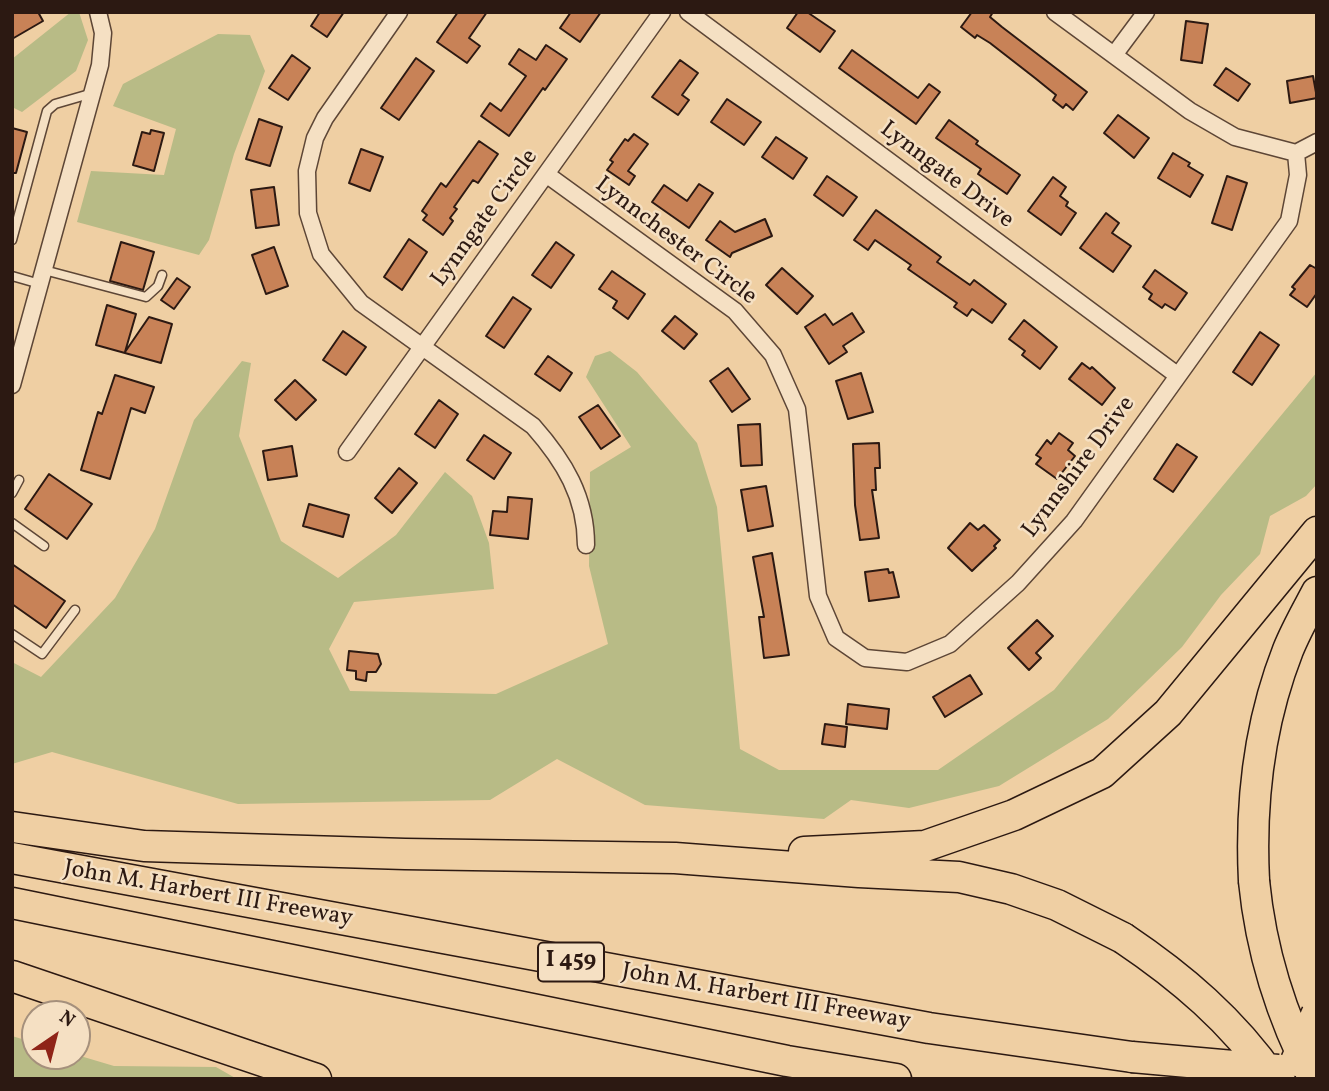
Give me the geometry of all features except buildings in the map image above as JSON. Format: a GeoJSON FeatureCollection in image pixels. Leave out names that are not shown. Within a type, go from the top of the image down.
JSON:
{"type":"FeatureCollection","features":[{"type":"Feature","properties":{"kind":"highway"},"geometry":{"type":"LineString","coordinates":[[675,858],[925,846],[1014,815],[1102,773],[1168,713],[1317,532]]}},
{"type":"Feature","properties":{"kind":"highway"},"geometry":{"type":"LineString","coordinates":[[1314,1079],[1300,1052],[1273,983],[1258,918],[1254,881],[1253,808],[1265,726],[1289,647],[1317,592]]}},
{"type":"Feature","properties":{"kind":"highway"},"geometry":{"type":"LineString","coordinates":[[12,827],[144,846],[405,854],[675,858],[959,877],[1011,889],[1057,905],[1123,938],[1190,987],[1227,1021],[1274,1079],[1317,1053]]}},
{"type":"Feature","properties":{"kind":"highway","name":"John M. Harbert III Freeway"},"geometry":{"type":"LineString","coordinates":[[12,858],[929,1028],[1132,1057],[1317,1074]]}},
{"type":"Feature","properties":{"kind":"highway","name":"John M. Harbert III Freeway"},"geometry":{"type":"LineString","coordinates":[[12,903],[787,1060],[896,1079]]}},
{"type":"Feature","properties":{"kind":"highway"},"geometry":{"type":"LineString","coordinates":[[12,976],[316,1079]]}},
{"type":"Feature","properties":{"kind":"highway"},"geometry":{"type":"LineString","coordinates":[[1288,1079],[1317,1013]]}},
{"type":"Feature","properties":{"kind":"highway"},"geometry":{"type":"LineString","coordinates":[[207,1043],[287,1079]]}},
{"type":"Feature","properties":{"kind":"street"},"geometry":{"type":"LineString","coordinates":[[12,384],[93,93],[103,48],[98,12]]}},
{"type":"Feature","properties":{"kind":"street"},"geometry":{"type":"LineString","coordinates":[[399,12],[325,118],[315,138],[307,172],[308,213],[321,254],[361,303],[533,426],[555,451],[572,479],[581,506],[586,545]]}},
{"type":"Feature","properties":{"kind":"street","name":"Lynngate Circle"},"geometry":{"type":"LineString","coordinates":[[347,452],[662,12]]}},
{"type":"Feature","properties":{"kind":"street","name":"Lynngate Drive"},"geometry":{"type":"LineString","coordinates":[[688,12],[1177,375]]}},
{"type":"Feature","properties":{"kind":"street"},"geometry":{"type":"LineString","coordinates":[[1055,12],[1190,111],[1235,136],[1296,153],[1317,142]]}},
{"type":"Feature","properties":{"kind":"street"},"geometry":{"type":"LineString","coordinates":[[1114,55],[1146,12]]}},
{"type":"Feature","properties":{"kind":"street","name":"Lynnshire Drive"},"geometry":{"type":"LineString","coordinates":[[818,596],[836,638],[865,658],[907,662],[950,644],[1018,583],[1073,521],[1289,221],[1298,175],[1296,153]]}},
{"type":"Feature","properties":{"kind":"street","name":"Lynnchester Circle"},"geometry":{"type":"LineString","coordinates":[[547,174],[735,311],[773,355],[797,409],[818,596]]}},
{"type":"Feature","properties":{"kind":"lane"},"geometry":{"type":"LineString","coordinates":[[12,240],[47,111],[55,104],[93,93]]}},
{"type":"Feature","properties":{"kind":"lane"},"geometry":{"type":"LineString","coordinates":[[12,276],[42,277],[146,297],[158,286],[162,275]]}},
{"type":"Feature","properties":{"kind":"lane"},"geometry":{"type":"LineString","coordinates":[[12,493],[19,480]]}},
{"type":"Feature","properties":{"kind":"lane"},"geometry":{"type":"LineString","coordinates":[[12,523],[44,546]]}},
{"type":"Feature","properties":{"kind":"lane"},"geometry":{"type":"LineString","coordinates":[[12,634],[42,654],[75,610]]}},
{"type":"Feature","properties":{"kind":"green space"},"geometry":{"type":"Polygon","coordinates":[[[71,12],[79,12],[88,40],[76,71],[22,112],[12,107],[12,59],[71,12]]]}},
{"type":"Feature","properties":{"kind":"green space"},"geometry":{"type":"Polygon","coordinates":[[[218,34],[250,35],[265,71],[234,154],[209,240],[199,255],[77,222],[91,171],[164,175],[176,129],[113,106],[123,84],[218,34]]]}},
{"type":"Feature","properties":{"kind":"green space"},"geometry":{"type":"Polygon","coordinates":[[[610,351],[637,372],[697,443],[717,507],[740,749],[779,770],[938,770],[1054,690],[1317,372],[1317,484],[1306,496],[1270,516],[1260,554],[1221,595],[1182,647],[1108,719],[999,786],[909,808],[851,800],[824,819],[645,805],[557,759],[490,800],[238,804],[52,752],[12,764],[12,662],[41,677],[115,598],[155,529],[194,420],[242,361],[251,363],[239,436],[281,541],[338,578],[396,535],[445,472],[472,496],[489,543],[494,589],[354,602],[329,649],[350,691],[496,694],[608,644],[589,566],[590,472],[631,447],[586,377],[595,356],[610,351]]]}},
{"type":"Feature","properties":{"kind":"green space"},"geometry":{"type":"Polygon","coordinates":[[[12,1036],[21,1039],[21,1070],[91,1070],[91,1059],[114,1066],[216,1067],[237,1079],[12,1079],[12,1036]]]}}]}
